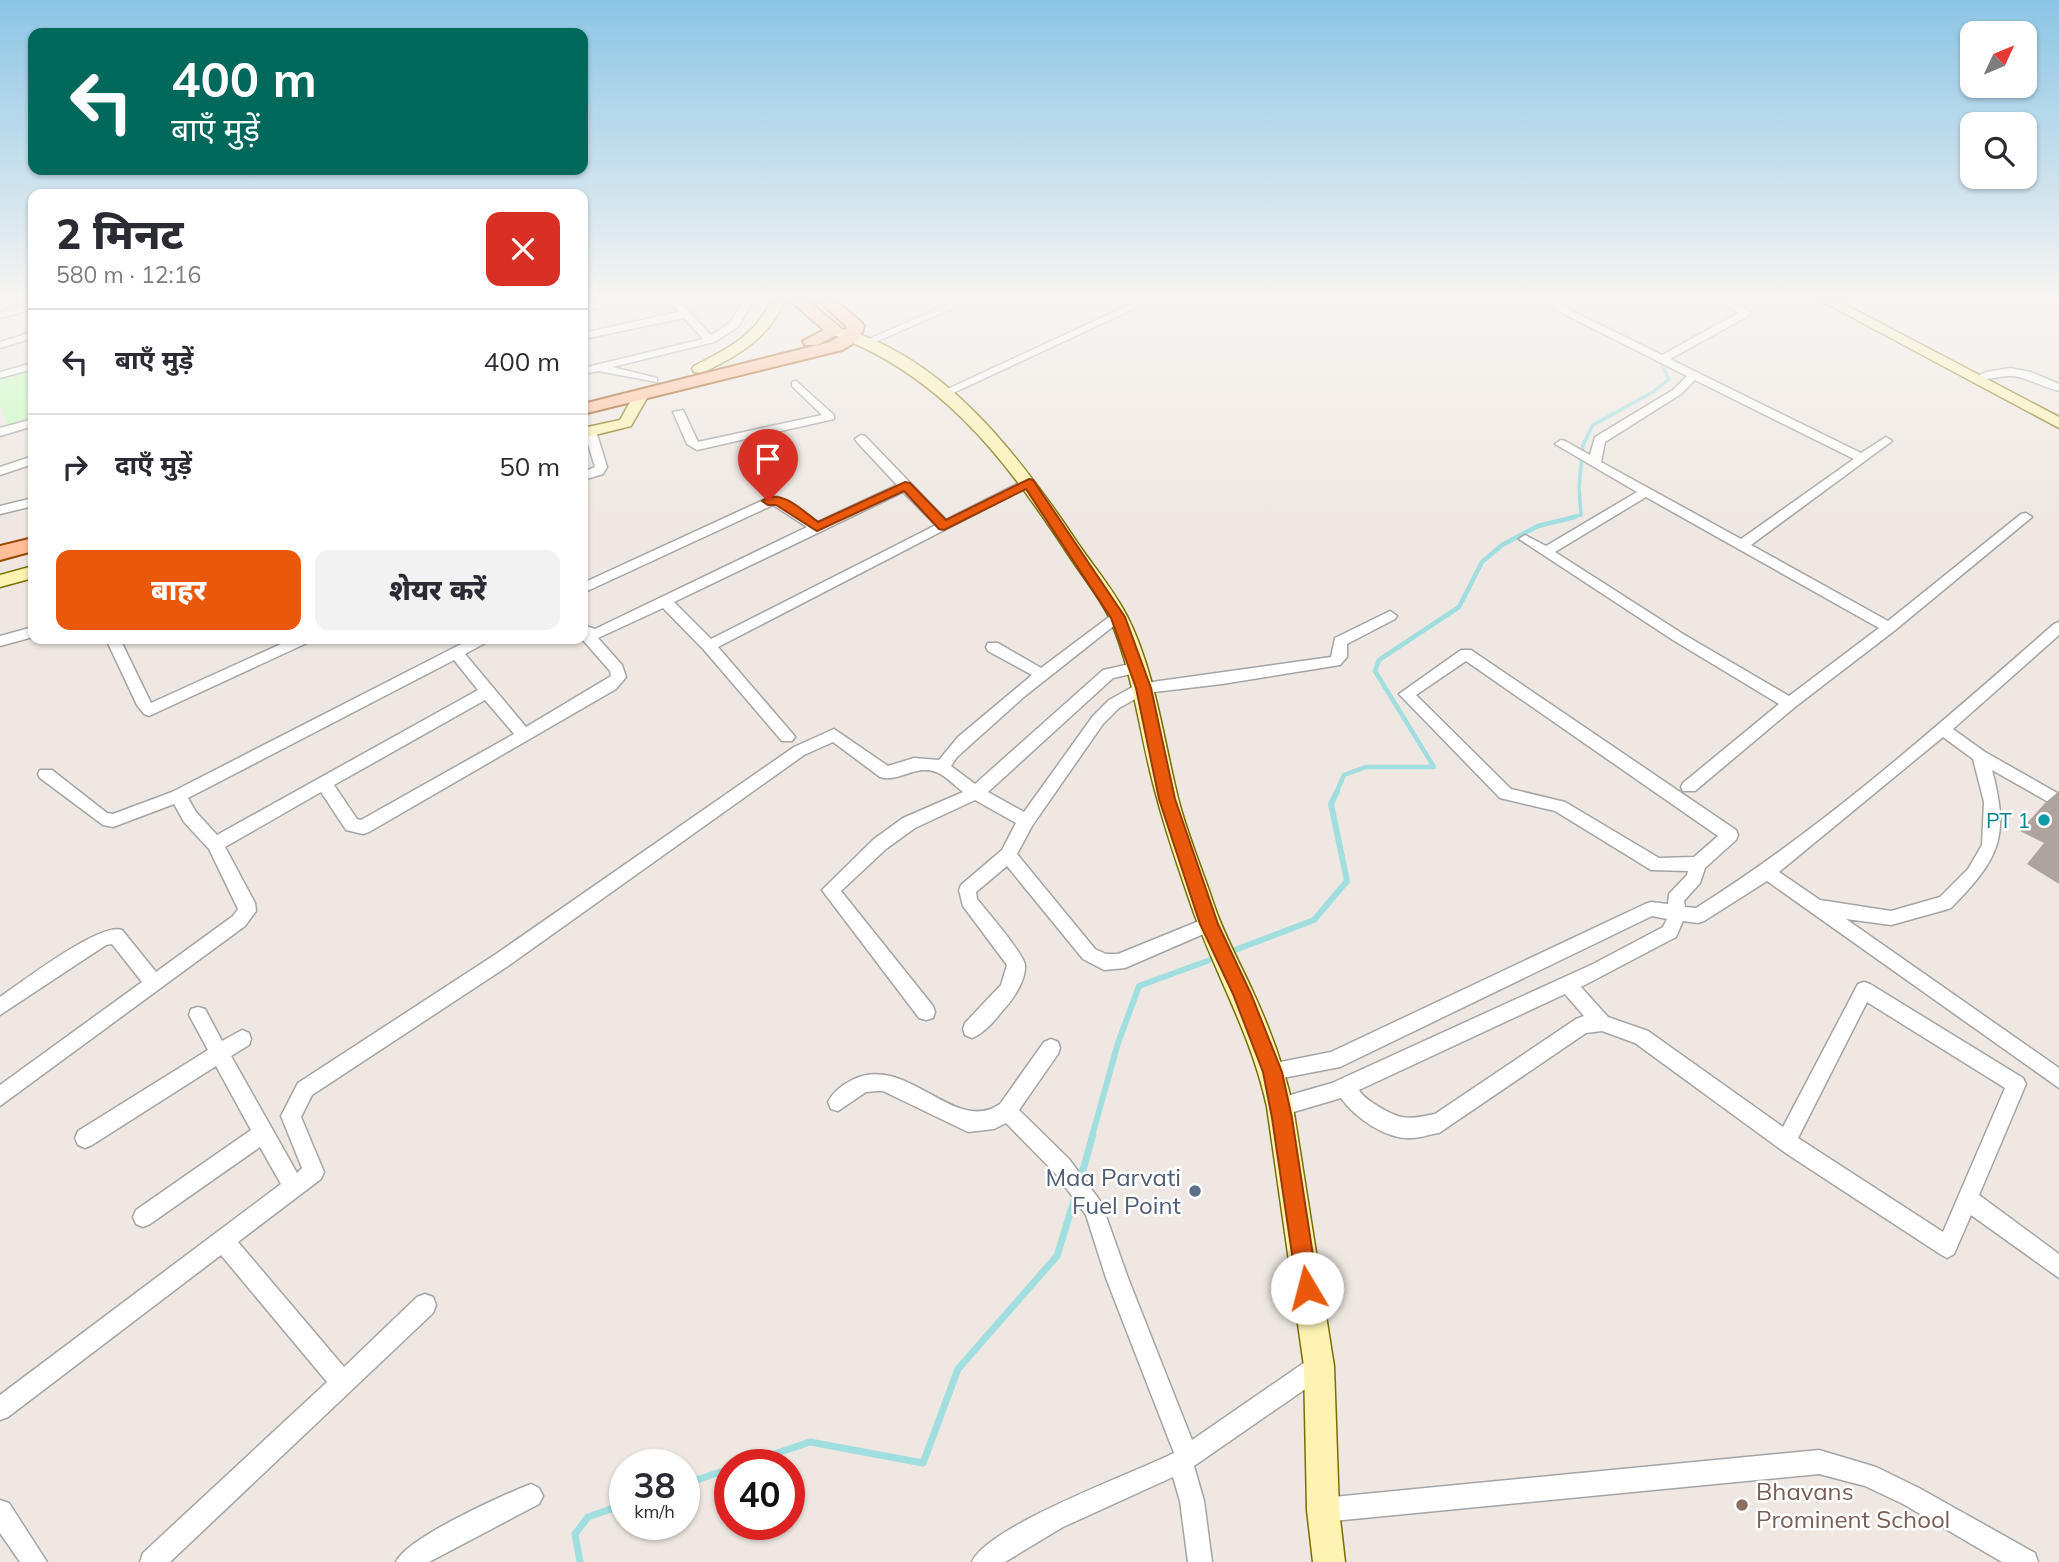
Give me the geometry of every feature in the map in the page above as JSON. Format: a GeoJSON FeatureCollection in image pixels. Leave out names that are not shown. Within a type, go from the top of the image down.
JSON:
{"type":"FeatureCollection","features":[{"type":"Feature","properties":{"kind":"main road"},"geometry":{"type":"LineString","coordinates":[[588,396],[695,370]]}},
{"type":"Feature","properties":{"kind":"main road"},"geometry":{"type":"LineString","coordinates":[[588,408],[742,370]]}},
{"type":"Feature","properties":{"kind":"main road"},"geometry":{"type":"LineString","coordinates":[[0,539],[28,532]]}},
{"type":"Feature","properties":{"kind":"main road"},"geometry":{"type":"LineString","coordinates":[[0,553],[28,545]]}},
{"type":"Feature","properties":{"kind":"street"},"geometry":{"type":"LineString","coordinates":[[0,375],[19,370]]}},
{"type":"Feature","properties":{"kind":"street"},"geometry":{"type":"LineString","coordinates":[[611,370],[653,380]]}},
{"type":"Feature","properties":{"kind":"street"},"geometry":{"type":"LineString","coordinates":[[909,370],[945,393],[992,436],[1029,483],[1118,617],[1143,688],[1167,799],[1210,927],[1242,994],[1272,1072],[1280,1107],[1319,1366],[1322,1510],[1329,1562]]}},
{"type":"Feature","properties":{"kind":"street"},"geometry":{"type":"LineString","coordinates":[[945,393],[995,370]]}},
{"type":"Feature","properties":{"kind":"street"},"geometry":{"type":"LineString","coordinates":[[1684,370],[1862,458]]}},
{"type":"Feature","properties":{"kind":"street"},"geometry":{"type":"LineString","coordinates":[[1960,370],[2059,423]]}},
{"type":"Feature","properties":{"kind":"street"},"geometry":{"type":"LineString","coordinates":[[1977,379],[1996,370],[2012,370],[2059,388]]}},
{"type":"Feature","properties":{"kind":"street"},"geometry":{"type":"LineString","coordinates":[[1586,458],[1599,440],[1677,392],[1694,375]]}},
{"type":"Feature","properties":{"kind":"street"},"geometry":{"type":"LineString","coordinates":[[679,412],[693,444],[697,446],[830,417],[796,384]]}},
{"type":"Feature","properties":{"kind":"street"},"geometry":{"type":"LineString","coordinates":[[588,432],[626,423],[640,396]]}},
{"type":"Feature","properties":{"kind":"street"},"geometry":{"type":"LineString","coordinates":[[0,433],[28,424]]}},
{"type":"Feature","properties":{"kind":"street"},"geometry":{"type":"LineString","coordinates":[[588,434],[601,467],[599,471],[588,474]]}},
{"type":"Feature","properties":{"kind":"street"},"geometry":{"type":"LineString","coordinates":[[861,439],[944,526]]}},
{"type":"Feature","properties":{"kind":"street"},"geometry":{"type":"LineString","coordinates":[[1740,546],[1886,441]]}},
{"type":"Feature","properties":{"kind":"street"},"geometry":{"type":"LineString","coordinates":[[1561,444],[1889,628]]}},
{"type":"Feature","properties":{"kind":"street"},"geometry":{"type":"LineString","coordinates":[[0,471],[28,462]]}},
{"type":"Feature","properties":{"kind":"street"},"geometry":{"type":"LineString","coordinates":[[709,646],[1029,483]]}},
{"type":"Feature","properties":{"kind":"street"},"geometry":{"type":"LineString","coordinates":[[588,632],[599,633],[905,486]]}},
{"type":"Feature","properties":{"kind":"street"},"geometry":{"type":"LineString","coordinates":[[1546,552],[1646,492]]}},
{"type":"Feature","properties":{"kind":"street"},"geometry":{"type":"LineString","coordinates":[[588,586],[768,501],[779,501],[817,527]]}},
{"type":"Feature","properties":{"kind":"street"},"geometry":{"type":"LineString","coordinates":[[0,510],[28,503]]}},
{"type":"Feature","properties":{"kind":"street"},"geometry":{"type":"LineString","coordinates":[[1689,787],[1790,703],[1889,628],[2026,517]]}},
{"type":"Feature","properties":{"kind":"street"},"geometry":{"type":"LineString","coordinates":[[1525,539],[1678,637],[1790,703]]}},
{"type":"Feature","properties":{"kind":"street"},"geometry":{"type":"LineString","coordinates":[[0,581],[28,573]]}},
{"type":"Feature","properties":{"kind":"street"},"geometry":{"type":"LineString","coordinates":[[664,601],[709,646],[786,737]]}},
{"type":"Feature","properties":{"kind":"street"},"geometry":{"type":"LineString","coordinates":[[972,1029],[998,1002],[1016,972],[1016,963],[965,894],[971,885],[1008,855],[1026,821],[1098,720],[1114,704],[1143,688],[1335,661],[1340,657],[1340,642],[1390,616]]}},
{"type":"Feature","properties":{"kind":"street"},"geometry":{"type":"LineString","coordinates":[[943,766],[948,757],[971,735],[1041,674],[1118,617]]}},
{"type":"Feature","properties":{"kind":"street"},"geometry":{"type":"LineString","coordinates":[[1272,1072],[1333,1061],[1651,909],[1698,916],[1767,872],[1943,729],[2059,627]]}},
{"type":"Feature","properties":{"kind":"street"},"geometry":{"type":"LineString","coordinates":[[0,641],[28,633]]}},
{"type":"Feature","properties":{"kind":"street"},"geometry":{"type":"LineString","coordinates":[[323,782],[352,825],[363,827],[611,685],[619,677],[617,669],[588,636]]}},
{"type":"Feature","properties":{"kind":"street"},"geometry":{"type":"LineString","coordinates":[[115,644],[144,705],[149,710],[293,644]]}},
{"type":"Feature","properties":{"kind":"street"},"geometry":{"type":"LineString","coordinates":[[46,774],[103,819],[113,821],[178,796],[472,644]]}},
{"type":"Feature","properties":{"kind":"street"},"geometry":{"type":"LineString","coordinates":[[993,648],[1041,674]]}},
{"type":"Feature","properties":{"kind":"street"},"geometry":{"type":"LineString","coordinates":[[456,652],[524,735]]}},
{"type":"Feature","properties":{"kind":"street"},"geometry":{"type":"LineString","coordinates":[[1280,1107],[1345,1087],[1568,985],[1670,932],[1678,913],[1675,899],[1694,878],[1698,864],[1730,835],[1466,654],[1406,694],[1506,794],[1559,806],[1657,865],[1698,864]]}},
{"type":"Feature","properties":{"kind":"street"},"geometry":{"type":"LineString","coordinates":[[926,1012],[830,890],[880,844],[909,823],[976,793],[1108,674],[1135,668]]}},
{"type":"Feature","properties":{"kind":"street"},"geometry":{"type":"LineString","coordinates":[[215,844],[487,692]]}},
{"type":"Feature","properties":{"kind":"street"},"geometry":{"type":"LineString","coordinates":[[1943,729],[1980,756],[2059,802]]}},
{"type":"Feature","properties":{"kind":"street"},"geometry":{"type":"LineString","coordinates":[[0,1409],[314,1172],[291,1116],[305,1089],[502,960],[799,751],[834,735],[886,773],[914,764],[943,766]]}},
{"type":"Feature","properties":{"kind":"street"},"geometry":{"type":"LineString","coordinates":[[1813,906],[1891,918],[1945,902],[1974,874],[1990,846],[1992,802],[1980,756]]}},
{"type":"Feature","properties":{"kind":"street"},"geometry":{"type":"LineString","coordinates":[[943,766],[976,793],[1026,821]]}},
{"type":"Feature","properties":{"kind":"street"},"geometry":{"type":"LineString","coordinates":[[0,1097],[239,921],[247,911],[215,844],[190,817],[178,796]]}},
{"type":"Feature","properties":{"kind":"street"},"geometry":{"type":"LineString","coordinates":[[1008,855],[1089,954],[1104,961],[1119,962],[1210,927]]}},
{"type":"Feature","properties":{"kind":"street"},"geometry":{"type":"LineString","coordinates":[[1767,872],[2059,1079]]}},
{"type":"Feature","properties":{"kind":"street"},"geometry":{"type":"LineString","coordinates":[[0,1007],[101,939],[116,935],[155,984]]}},
{"type":"Feature","properties":{"kind":"street"},"geometry":{"type":"LineString","coordinates":[[1568,985],[1602,1023]]}},
{"type":"Feature","properties":{"kind":"street"},"geometry":{"type":"LineString","coordinates":[[1345,1087],[1356,1103],[1392,1126],[1410,1129],[1439,1123],[1583,1025],[1602,1023],[1641,1037],[1786,1141],[1947,1247],[2017,1084],[1864,990],[1786,1141]]}},
{"type":"Feature","properties":{"kind":"street"},"geometry":{"type":"LineString","coordinates":[[198,1016],[294,1188]]}},
{"type":"Feature","properties":{"kind":"street"},"geometry":{"type":"LineString","coordinates":[[85,1138],[242,1039]]}},
{"type":"Feature","properties":{"kind":"street"},"geometry":{"type":"LineString","coordinates":[[838,1102],[856,1087],[870,1080],[885,1082],[968,1122],[994,1120],[1007,1111],[1051,1048]]}},
{"type":"Feature","properties":{"kind":"street"},"geometry":{"type":"LineString","coordinates":[[1007,1111],[1071,1179],[1094,1209],[1184,1459],[1200,1562]]}},
{"type":"Feature","properties":{"kind":"street"},"geometry":{"type":"LineString","coordinates":[[143,1217],[262,1134]]}},
{"type":"Feature","properties":{"kind":"street"},"geometry":{"type":"LineString","coordinates":[[1967,1199],[2059,1267]]}},
{"type":"Feature","properties":{"kind":"street"},"geometry":{"type":"LineString","coordinates":[[224,1242],[343,1383]]}},
{"type":"Feature","properties":{"kind":"street"},"geometry":{"type":"LineString","coordinates":[[152,1562],[425,1305]]}},
{"type":"Feature","properties":{"kind":"street"},"geometry":{"type":"LineString","coordinates":[[984,1562],[1002,1549],[1091,1501],[1184,1459],[1319,1366]]}},
{"type":"Feature","properties":{"kind":"street"},"geometry":{"type":"LineString","coordinates":[[1322,1510],[1819,1462],[1868,1475],[1912,1496],[2026,1562]]}},
{"type":"Feature","properties":{"kind":"street"},"geometry":{"type":"LineString","coordinates":[[408,1562],[430,1546],[531,1496]]}},
{"type":"Feature","properties":{"kind":"street"},"geometry":{"type":"LineString","coordinates":[[0,1512],[35,1562]]}},
{"type":"Feature","properties":{"kind":"green space"},"geometry":{"type":"Polygon","coordinates":[[[28,371],[28,421],[9,427],[0,406],[0,379],[28,371]]]}},
{"type":"Feature","properties":{"kind":"waterway"},"geometry":{"type":"LineString","coordinates":[[1568,518],[1581,515],[1579,487],[1583,445],[1593,425],[1653,392],[1669,379],[1664,370]]}},
{"type":"Feature","properties":{"kind":"waterway"},"geometry":{"type":"LineString","coordinates":[[1336,793],[1344,775],[1366,767],[1434,767],[1375,671],[1379,660],[1459,607],[1482,562],[1502,545],[1538,526],[1575,517]]}},
{"type":"Feature","properties":{"kind":"waterway"},"geometry":{"type":"LineString","coordinates":[[1227,953],[1314,920],[1347,881],[1331,804],[1337,792]]}},
{"type":"Feature","properties":{"kind":"waterway"},"geometry":{"type":"LineString","coordinates":[[1092,1136],[1118,1043],[1139,986],[1218,957]]}},
{"type":"Feature","properties":{"kind":"waterway"},"geometry":{"type":"LineString","coordinates":[[1080,1181],[1093,1134]]}},
{"type":"Feature","properties":{"kind":"waterway"},"geometry":{"type":"LineString","coordinates":[[789,1449],[810,1442],[923,1463],[958,1369],[1057,1256],[1076,1194]]}},
{"type":"Feature","properties":{"kind":"waterway"},"geometry":{"type":"LineString","coordinates":[[700,1479],[714,1474]]}},
{"type":"Feature","properties":{"kind":"waterway"},"geometry":{"type":"LineString","coordinates":[[580,1562],[575,1534],[588,1517],[609,1510]]}},
{"type":"Feature","properties":{"kind":"place","name":"PT 1"},"geometry":{"type":"Point","coordinates":[2044,820]}},
{"type":"Feature","properties":{"kind":"place","name":"Maa Parvati Fuel Point"},"geometry":{"type":"Point","coordinates":[1195,1191]}},
{"type":"Feature","properties":{"kind":"place","name":"Bhavans Prominent School"},"geometry":{"type":"Point","coordinates":[1742,1505]}},
{"type":"Feature","properties":{"kind":"route"},"geometry":{"type":"LineString","coordinates":[[768,501],[779,501],[817,527],[905,486],[944,526],[1029,483],[1118,617],[1143,688],[1167,799],[1211,930],[1242,994],[1272,1072],[1282,1118],[1307,1288]]}}]}
